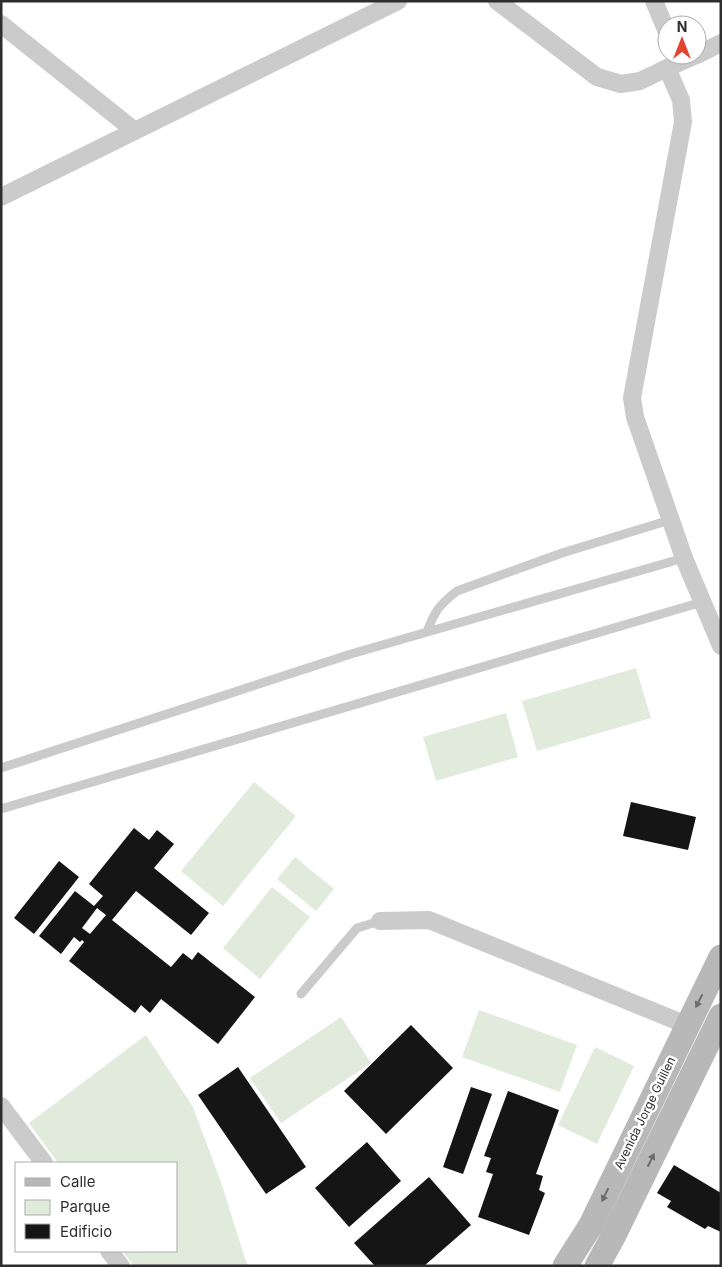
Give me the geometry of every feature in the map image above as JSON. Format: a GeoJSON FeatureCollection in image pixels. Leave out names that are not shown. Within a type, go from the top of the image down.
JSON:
{"type":"FeatureCollection","features":[{"type":"Feature","properties":{"kind":"street"},"geometry":{"type":"LineString","coordinates":[[1,197],[398,1]]}},
{"type":"Feature","properties":{"kind":"street"},"geometry":{"type":"LineString","coordinates":[[497,1],[597,78],[620,84],[640,81],[669,65]]}},
{"type":"Feature","properties":{"kind":"street"},"geometry":{"type":"LineString","coordinates":[[654,1],[660,15]]}},
{"type":"Feature","properties":{"kind":"street"},"geometry":{"type":"LineString","coordinates":[[1,24],[135,131]]}},
{"type":"Feature","properties":{"kind":"street"},"geometry":{"type":"LineString","coordinates":[[707,50],[721,44]]}},
{"type":"Feature","properties":{"kind":"street"},"geometry":{"type":"LineString","coordinates":[[675,65],[683,122],[632,398],[635,417],[670,520],[721,646]]}},
{"type":"Feature","properties":{"kind":"street"},"geometry":{"type":"LineString","coordinates":[[380,921],[429,920],[687,1025]]}},
{"type":"Feature","properties":{"kind":"street","name":"Avenida Jorge Guillen"},"geometry":{"type":"LineString","coordinates":[[565,1266],[591,1225],[721,957]]}},
{"type":"Feature","properties":{"kind":"street","name":"Avenida Jorge Guillen"},"geometry":{"type":"LineString","coordinates":[[597,1266],[614,1236],[721,1016]]}},
{"type":"Feature","properties":{"kind":"street"},"geometry":{"type":"LineString","coordinates":[[1,1106],[43,1162]]}},
{"type":"Feature","properties":{"kind":"street"},"geometry":{"type":"LineString","coordinates":[[109,1252],[120,1266]]}},
{"type":"Feature","properties":{"kind":"lane"},"geometry":{"type":"LineString","coordinates":[[427,632],[432,616],[443,601],[457,591],[562,554],[670,520]]}},
{"type":"Feature","properties":{"kind":"lane"},"geometry":{"type":"LineString","coordinates":[[1,768],[351,654],[684,558]]}},
{"type":"Feature","properties":{"kind":"lane"},"geometry":{"type":"LineString","coordinates":[[1,809],[702,602]]}},
{"type":"Feature","properties":{"kind":"lane"},"geometry":{"type":"LineString","coordinates":[[301,994],[357,928],[380,921]]}},
{"type":"Feature","properties":{"kind":"green space"},"geometry":{"type":"Polygon","coordinates":[[[636,668],[651,718],[537,751],[522,701],[636,668]]]}},
{"type":"Feature","properties":{"kind":"green space"},"geometry":{"type":"Polygon","coordinates":[[[506,713],[518,757],[436,781],[423,737],[506,713]]]}},
{"type":"Feature","properties":{"kind":"green space"},"geometry":{"type":"Polygon","coordinates":[[[254,782],[296,816],[223,906],[181,871],[254,782]]]}},
{"type":"Feature","properties":{"kind":"green space"},"geometry":{"type":"Polygon","coordinates":[[[295,857],[334,889],[316,911],[277,879],[295,857]]]}},
{"type":"Feature","properties":{"kind":"green space"},"geometry":{"type":"Polygon","coordinates":[[[272,887],[310,917],[260,979],[223,948],[272,887]]]}},
{"type":"Feature","properties":{"kind":"green space"},"geometry":{"type":"Polygon","coordinates":[[[479,1010],[577,1045],[560,1092],[462,1057],[479,1010]]]}},
{"type":"Feature","properties":{"kind":"green space"},"geometry":{"type":"Polygon","coordinates":[[[341,1017],[371,1063],[281,1123],[250,1078],[341,1017]]]}},
{"type":"Feature","properties":{"kind":"green space"},"geometry":{"type":"Polygon","coordinates":[[[146,1035],[193,1107],[221,1182],[248,1266],[134,1266],[123,1252],[178,1252],[178,1162],[57,1162],[29,1123],[146,1035]]]}},
{"type":"Feature","properties":{"kind":"green space"},"geometry":{"type":"Polygon","coordinates":[[[595,1047],[634,1066],[597,1144],[558,1125],[595,1047]]]}},
{"type":"Feature","properties":{"kind":"building"},"geometry":{"type":"Polygon","coordinates":[[[631,802],[696,817],[688,850],[623,836],[631,802]]]}},
{"type":"Feature","properties":{"kind":"building"},"geometry":{"type":"Polygon","coordinates":[[[134,828],[149,840],[157,830],[174,844],[154,868],[209,913],[191,935],[136,891],[112,920],[171,967],[183,953],[192,960],[198,952],[255,997],[218,1044],[161,999],[150,1013],[141,1005],[135,1013],[69,961],[84,942],[82,940],[80,942],[74,937],[61,954],[39,936],[75,891],[94,906],[103,896],[89,884],[134,828]],[[97,908],[82,928],[90,934],[106,915],[97,908]]]}},
{"type":"Feature","properties":{"kind":"building"},"geometry":{"type":"Polygon","coordinates":[[[59,861],[79,877],[34,934],[14,918],[59,861]]]}},
{"type":"Feature","properties":{"kind":"building"},"geometry":{"type":"Polygon","coordinates":[[[411,1025],[453,1068],[386,1134],[344,1091],[411,1025]]]}},
{"type":"Feature","properties":{"kind":"building"},"geometry":{"type":"Polygon","coordinates":[[[238,1067],[306,1167],[266,1194],[198,1095],[238,1067]]]}},
{"type":"Feature","properties":{"kind":"building"},"geometry":{"type":"Polygon","coordinates":[[[471,1087],[492,1094],[463,1174],[443,1167],[471,1087]]]}},
{"type":"Feature","properties":{"kind":"building"},"geometry":{"type":"Polygon","coordinates":[[[508,1091],[559,1110],[536,1174],[543,1176],[539,1190],[545,1193],[529,1235],[478,1217],[493,1174],[486,1172],[491,1158],[484,1156],[508,1091]]]}},
{"type":"Feature","properties":{"kind":"building"},"geometry":{"type":"Polygon","coordinates":[[[367,1142],[401,1181],[349,1227],[315,1188],[367,1142]]]}},
{"type":"Feature","properties":{"kind":"building"},"geometry":{"type":"Polygon","coordinates":[[[674,1165],[721,1193],[721,1232],[708,1226],[705,1229],[667,1207],[671,1201],[657,1193],[674,1165]]]}},
{"type":"Feature","properties":{"kind":"building"},"geometry":{"type":"Polygon","coordinates":[[[429,1177],[471,1225],[424,1266],[375,1266],[354,1243],[429,1177]]]}}]}
